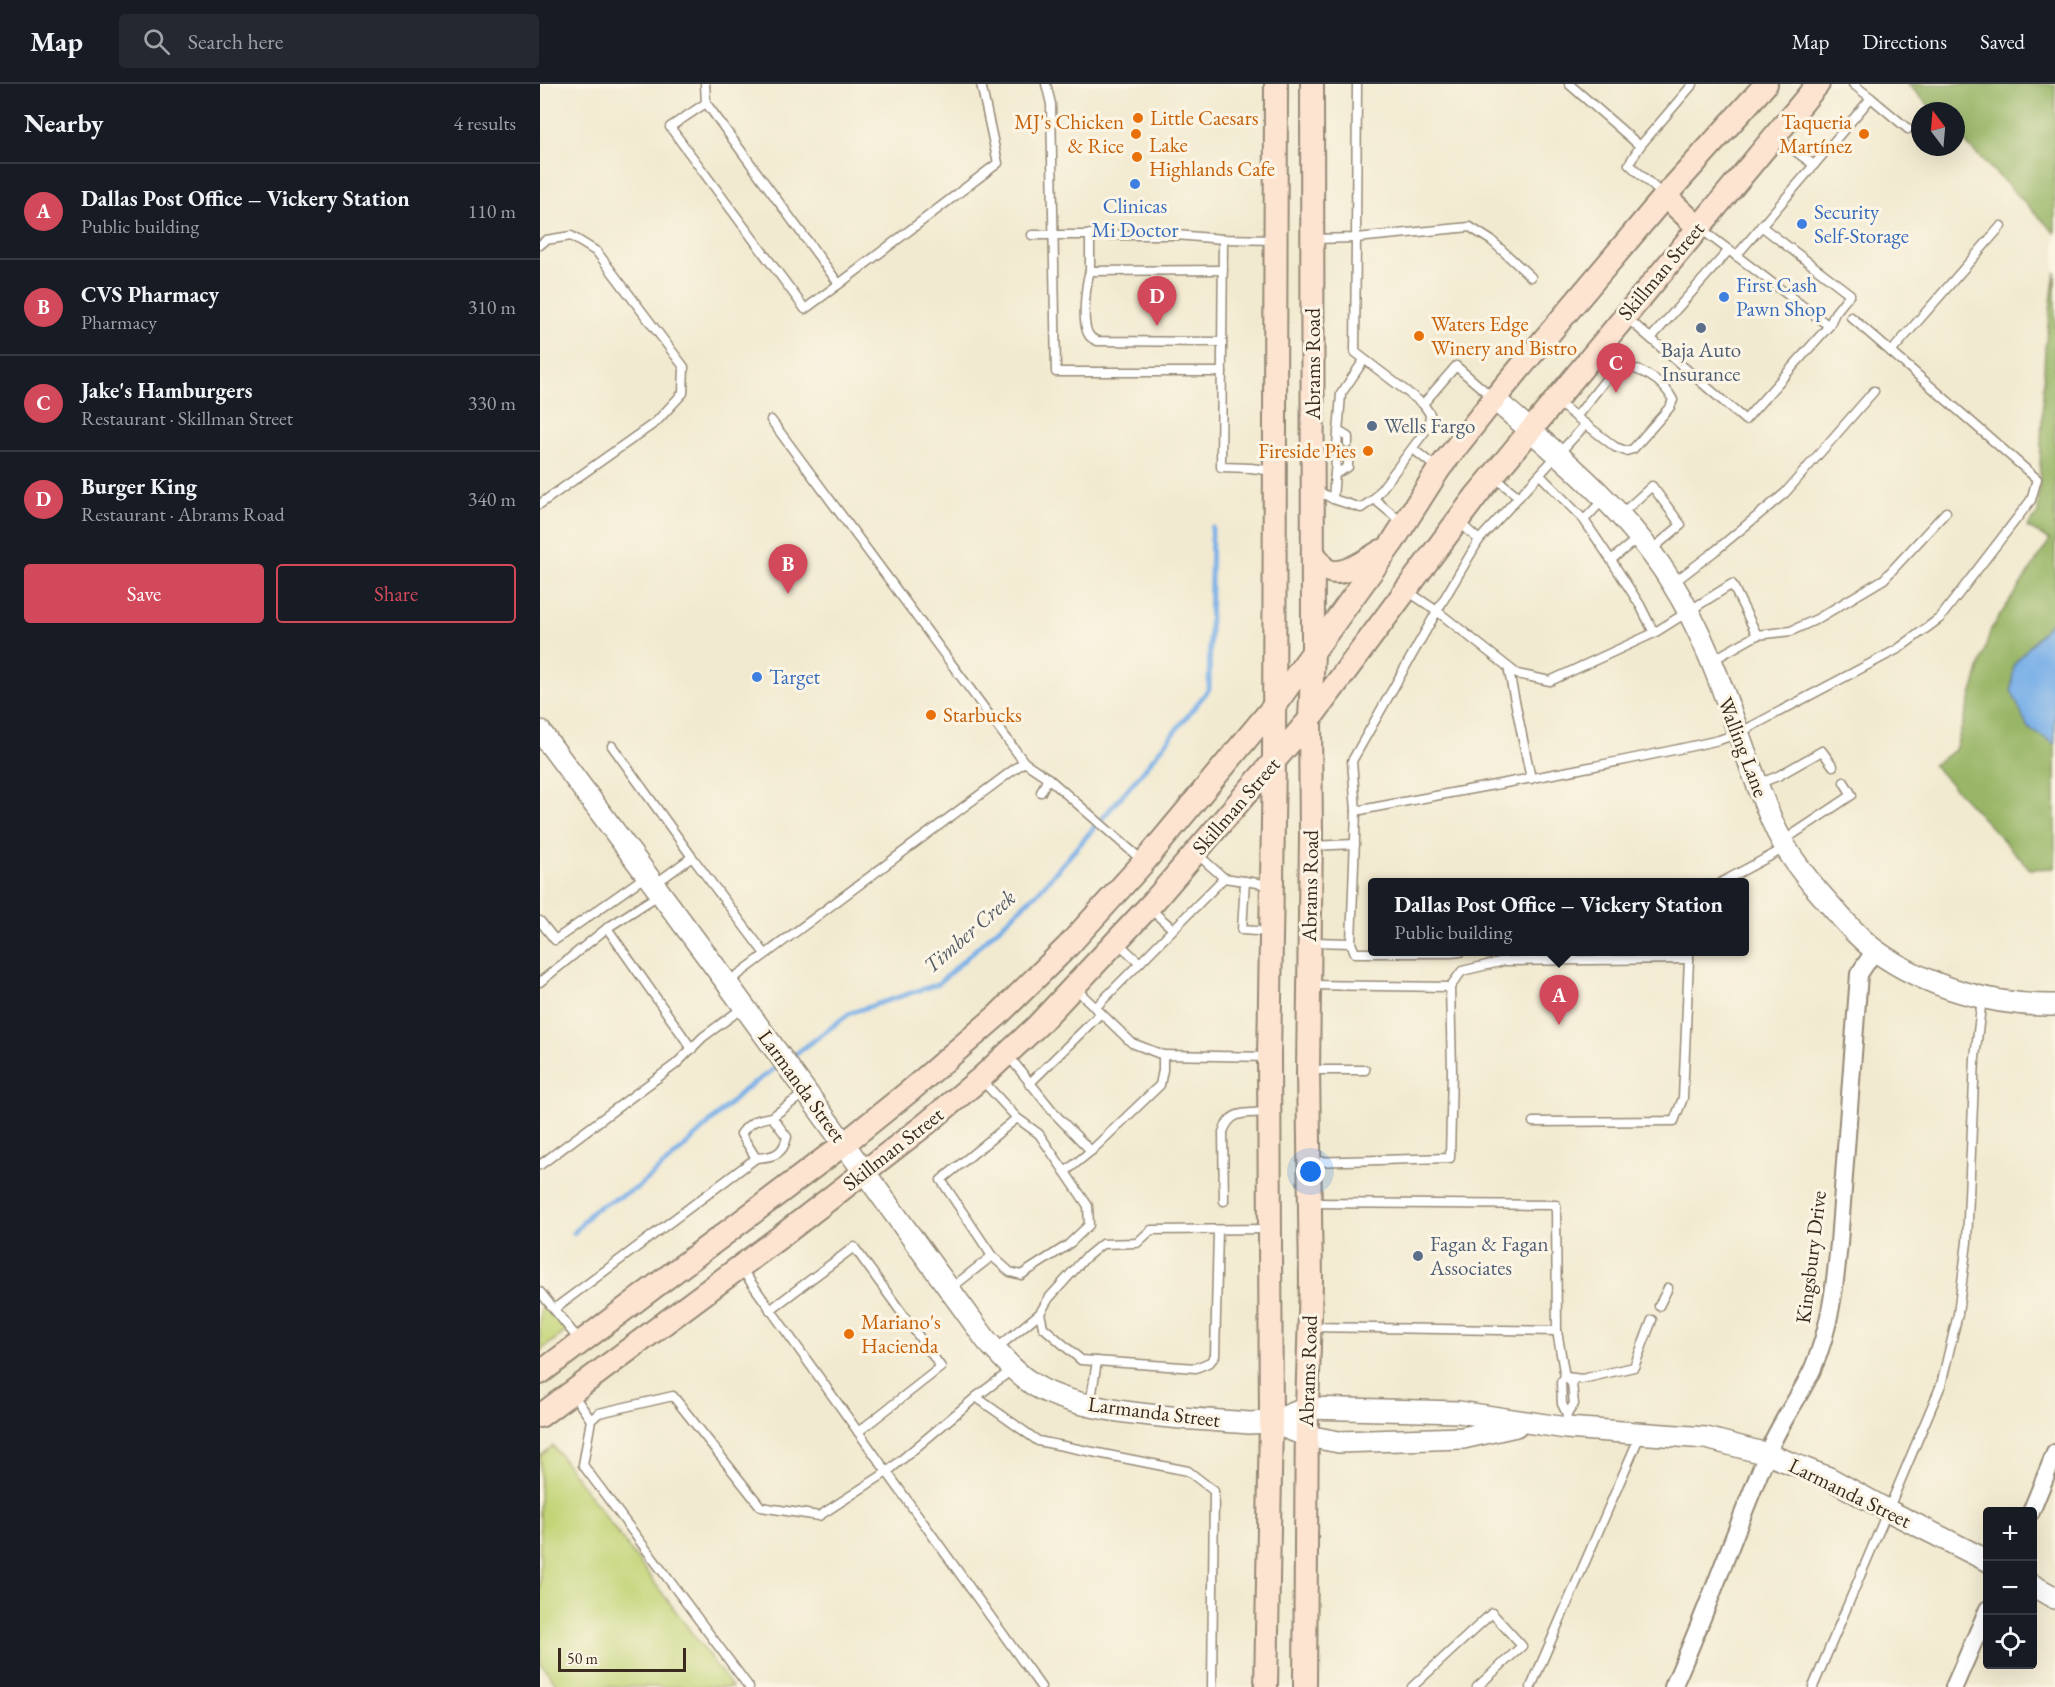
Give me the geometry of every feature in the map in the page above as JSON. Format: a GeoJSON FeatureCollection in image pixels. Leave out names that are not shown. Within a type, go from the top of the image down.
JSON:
{"type":"FeatureCollection","features":[{"type":"Feature","properties":{"kind":"main road","name":"Abrams Road"},"geometry":{"type":"LineString","coordinates":[[1266,1687],[1272,1422],[1269,1063],[1274,762],[1276,84]]}},
{"type":"Feature","properties":{"kind":"main road","name":"Abrams Road"},"geometry":{"type":"LineString","coordinates":[[1305,1687],[1306,1436],[1310,1328],[1308,1070],[1310,719],[1313,653],[1312,84]]}},
{"type":"Feature","properties":{"kind":"main road","name":"Skillman Street"},"geometry":{"type":"LineString","coordinates":[[540,1373],[844,1144],[911,1090],[998,1015],[1068,946],[1144,862],[1274,706],[1392,543],[1438,469],[1494,399],[1665,196],[1766,84]]}},
{"type":"Feature","properties":{"kind":"main road","name":"Skillman Street"},"geometry":{"type":"LineString","coordinates":[[540,1416],[864,1173],[981,1078],[1037,1026],[1149,907],[1310,719],[1457,521],[1530,429],[1818,84]]}},
{"type":"Feature","properties":{"kind":"main road"},"geometry":{"type":"LineString","coordinates":[[1665,196],[1698,227]]}},
{"type":"Feature","properties":{"kind":"main road"},"geometry":{"type":"LineString","coordinates":[[1275,240],[1313,239]]}},
{"type":"Feature","properties":{"kind":"main road"},"geometry":{"type":"LineString","coordinates":[[1313,552],[1325,569],[1339,572],[1357,567],[1392,543]]}},
{"type":"Feature","properties":{"kind":"main road"},"geometry":{"type":"LineString","coordinates":[[1269,1063],[1308,1070]]}},
{"type":"Feature","properties":{"kind":"street","name":"Walling Lane"},"geometry":{"type":"LineString","coordinates":[[1494,399],[1559,455],[1604,499],[1645,544],[1672,583],[1689,612],[1710,662],[1772,822],[1784,845],[1814,887],[1875,950],[1913,972],[1982,998],[2055,1005]]}},
{"type":"Feature","properties":{"kind":"street","name":"Larmanda Street"},"geometry":{"type":"LineString","coordinates":[[540,730],[758,1025],[949,1290],[1013,1369],[1036,1386],[1090,1405],[1249,1423],[1272,1422],[1307,1408],[1460,1412],[1528,1424]]}},
{"type":"Feature","properties":{"kind":"street","name":"Kingsbury Drive"},"geometry":{"type":"LineString","coordinates":[[1673,1687],[1691,1648],[1767,1454],[1812,1371],[1821,1347],[1830,1314],[1839,1243],[1859,974],[1875,950]]}},
{"type":"Feature","properties":{"kind":"street","name":"Larmanda Street"},"geometry":{"type":"LineString","coordinates":[[1272,1422],[1306,1436],[1339,1442],[1463,1438],[1528,1424],[1567,1421],[1641,1433],[1706,1438],[1767,1454],[1829,1478],[1986,1561]]}},
{"type":"Feature","properties":{"kind":"street"},"geometry":{"type":"LineString","coordinates":[[2033,1507],[2055,1454]]}},
{"type":"Feature","properties":{"kind":"street"},"geometry":{"type":"LineString","coordinates":[[2037,1589],[2055,1598]]}},
{"type":"Feature","properties":{"kind":"street"},"geometry":{"type":"LineString","coordinates":[[1954,1687],[1985,1615]]}},
{"type":"Feature","properties":{"kind":"lane"},"geometry":{"type":"LineString","coordinates":[[705,84],[706,103],[840,284]]}},
{"type":"Feature","properties":{"kind":"lane"},"geometry":{"type":"LineString","coordinates":[[706,103],[670,127],[805,309],[998,163],[981,84]]}},
{"type":"Feature","properties":{"kind":"lane"},"geometry":{"type":"LineString","coordinates":[[1046,84],[1052,104],[1056,372],[1222,372]]}},
{"type":"Feature","properties":{"kind":"lane"},"geometry":{"type":"LineString","coordinates":[[1312,489],[1361,508],[1374,500],[1429,426],[1430,414],[1423,404],[1356,352],[1357,84]]}},
{"type":"Feature","properties":{"kind":"lane"},"geometry":{"type":"LineString","coordinates":[[1569,84],[1640,146]]}},
{"type":"Feature","properties":{"kind":"lane"},"geometry":{"type":"LineString","coordinates":[[1665,196],[1629,164],[1640,146],[1693,84]]}},
{"type":"Feature","properties":{"kind":"lane"},"geometry":{"type":"LineString","coordinates":[[1853,84],[1908,129]]}},
{"type":"Feature","properties":{"kind":"lane"},"geometry":{"type":"LineString","coordinates":[[1651,338],[1761,226],[1871,98]]}},
{"type":"Feature","properties":{"kind":"lane"},"geometry":{"type":"LineString","coordinates":[[1775,136],[1814,165]]}},
{"type":"Feature","properties":{"kind":"lane"},"geometry":{"type":"LineString","coordinates":[[1625,315],[1745,420],[1829,326],[1835,313],[1850,294],[1761,226]]}},
{"type":"Feature","properties":{"kind":"lane"},"geometry":{"type":"LineString","coordinates":[[1891,352],[2001,226]]}},
{"type":"Feature","properties":{"kind":"lane"},"geometry":{"type":"LineString","coordinates":[[1313,239],[1356,238],[1470,227],[1492,241],[1531,277]]}},
{"type":"Feature","properties":{"kind":"lane"},"geometry":{"type":"LineString","coordinates":[[1698,227],[1829,326]]}},
{"type":"Feature","properties":{"kind":"lane"},"geometry":{"type":"LineString","coordinates":[[1090,234],[1090,271],[1086,282],[1086,328],[1089,337],[1096,341],[1222,342]]}},
{"type":"Feature","properties":{"kind":"lane"},"geometry":{"type":"LineString","coordinates":[[1032,235],[1176,235],[1275,240]]}},
{"type":"Feature","properties":{"kind":"lane"},"geometry":{"type":"LineString","coordinates":[[540,245],[546,240],[571,236],[597,252],[684,367],[683,393],[656,422],[540,504]]}},
{"type":"Feature","properties":{"kind":"lane"},"geometry":{"type":"LineString","coordinates":[[1222,239],[1221,467],[1275,471]]}},
{"type":"Feature","properties":{"kind":"lane"},"geometry":{"type":"LineString","coordinates":[[1090,271],[1223,270]]}},
{"type":"Feature","properties":{"kind":"lane"},"geometry":{"type":"LineString","coordinates":[[1356,811],[1470,788],[1531,779],[1697,745],[1739,733],[1898,649],[1940,618],[2031,500],[2037,479],[1851,317]]}},
{"type":"Feature","properties":{"kind":"lane"},"geometry":{"type":"LineString","coordinates":[[1554,400],[1616,447],[1626,450],[1633,449],[1672,404],[1671,396],[1653,377],[1594,352]]}},
{"type":"Feature","properties":{"kind":"lane"},"geometry":{"type":"LineString","coordinates":[[1333,499],[1341,394],[1364,360]]}},
{"type":"Feature","properties":{"kind":"lane"},"geometry":{"type":"LineString","coordinates":[[1576,417],[1618,364]]}},
{"type":"Feature","properties":{"kind":"lane"},"geometry":{"type":"LineString","coordinates":[[1423,404],[1456,366],[1494,399]]}},
{"type":"Feature","properties":{"kind":"lane"},"geometry":{"type":"LineString","coordinates":[[1672,583],[1785,493],[1874,391]]}},
{"type":"Feature","properties":{"kind":"lane"},"geometry":{"type":"LineString","coordinates":[[771,420],[1024,762],[1048,778],[1144,862]]}},
{"type":"Feature","properties":{"kind":"lane"},"geometry":{"type":"LineString","coordinates":[[1368,953],[1355,953],[1351,943],[1356,811],[1352,761],[1479,540],[1586,424]]}},
{"type":"Feature","properties":{"kind":"lane"},"geometry":{"type":"LineString","coordinates":[[1338,431],[1348,437],[1348,443]]}},
{"type":"Feature","properties":{"kind":"lane"},"geometry":{"type":"LineString","coordinates":[[1413,449],[1438,469]]}},
{"type":"Feature","properties":{"kind":"lane"},"geometry":{"type":"LineString","coordinates":[[1335,474],[1348,467],[1348,459]]}},
{"type":"Feature","properties":{"kind":"lane"},"geometry":{"type":"LineString","coordinates":[[1540,475],[1584,520],[1640,605],[1654,633]]}},
{"type":"Feature","properties":{"kind":"lane"},"geometry":{"type":"LineString","coordinates":[[1493,476],[1519,497]]}},
{"type":"Feature","properties":{"kind":"lane"},"geometry":{"type":"LineString","coordinates":[[1611,560],[1681,525],[1652,486],[1619,516]]}},
{"type":"Feature","properties":{"kind":"lane"},"geometry":{"type":"LineString","coordinates":[[1584,520],[1604,499]]}},
{"type":"Feature","properties":{"kind":"lane"},"geometry":{"type":"LineString","coordinates":[[1374,500],[1404,524]]}},
{"type":"Feature","properties":{"kind":"lane"},"geometry":{"type":"LineString","coordinates":[[1710,662],[1757,635],[1791,631],[1817,619],[1884,579],[1946,512]]}},
{"type":"Feature","properties":{"kind":"lane"},"geometry":{"type":"LineString","coordinates":[[1457,521],[1479,540]]}},
{"type":"Feature","properties":{"kind":"lane"},"geometry":{"type":"LineString","coordinates":[[1406,590],[1437,611],[1517,674],[1550,681],[1654,633],[1731,584],[1757,635]]}},
{"type":"Feature","properties":{"kind":"lane"},"geometry":{"type":"LineString","coordinates":[[1508,667],[1531,779]]}},
{"type":"Feature","properties":{"kind":"lane"},"geometry":{"type":"LineString","coordinates":[[612,746],[765,954]]}},
{"type":"Feature","properties":{"kind":"lane"},"geometry":{"type":"LineString","coordinates":[[1758,784],[1778,776],[1822,751],[1833,766]]}},
{"type":"Feature","properties":{"kind":"lane"},"geometry":{"type":"LineString","coordinates":[[727,983],[1024,762]]}},
{"type":"Feature","properties":{"kind":"lane"},"geometry":{"type":"LineString","coordinates":[[1041,792],[1048,778]]}},
{"type":"Feature","properties":{"kind":"lane"},"geometry":{"type":"LineString","coordinates":[[1729,878],[1784,845],[1852,795],[1844,782]]}},
{"type":"Feature","properties":{"kind":"lane"},"geometry":{"type":"LineString","coordinates":[[1311,846],[1355,844]]}},
{"type":"Feature","properties":{"kind":"lane"},"geometry":{"type":"LineString","coordinates":[[1196,853],[1224,878],[1272,885]]}},
{"type":"Feature","properties":{"kind":"lane"},"geometry":{"type":"LineString","coordinates":[[540,921],[555,940],[654,884],[692,857]]}},
{"type":"Feature","properties":{"kind":"lane"},"geometry":{"type":"LineString","coordinates":[[1029,1084],[1140,963],[1224,878]]}},
{"type":"Feature","properties":{"kind":"lane"},"geometry":{"type":"LineString","coordinates":[[1245,881],[1242,930],[1271,932]]}},
{"type":"Feature","properties":{"kind":"lane"},"geometry":{"type":"LineString","coordinates":[[540,982],[607,928],[654,884]]}},
{"type":"Feature","properties":{"kind":"lane"},"geometry":{"type":"LineString","coordinates":[[1149,907],[1173,929]]}},
{"type":"Feature","properties":{"kind":"lane"},"geometry":{"type":"LineString","coordinates":[[607,928],[692,1049]]}},
{"type":"Feature","properties":{"kind":"lane"},"geometry":{"type":"LineString","coordinates":[[1116,941],[1140,963]]}},
{"type":"Feature","properties":{"kind":"lane"},"geometry":{"type":"LineString","coordinates":[[1309,942],[1351,943]]}},
{"type":"Feature","properties":{"kind":"lane"},"geometry":{"type":"LineString","coordinates":[[1309,1162],[1450,1158],[1452,1070],[1450,987],[1462,971],[1504,961],[1658,956]]}},
{"type":"Feature","properties":{"kind":"lane"},"geometry":{"type":"LineString","coordinates":[[1533,1122],[1674,1121],[1683,1098],[1689,956]]}},
{"type":"Feature","properties":{"kind":"lane"},"geometry":{"type":"LineString","coordinates":[[1309,985],[1450,987]]}},
{"type":"Feature","properties":{"kind":"lane"},"geometry":{"type":"LineString","coordinates":[[1074,986],[1132,1043],[1163,1055],[1269,1063]]}},
{"type":"Feature","properties":{"kind":"lane"},"geometry":{"type":"LineString","coordinates":[[1813,1687],[1941,1385],[1958,1314],[1966,1242],[1975,1058],[1982,998]]}},
{"type":"Feature","properties":{"kind":"lane"},"geometry":{"type":"LineString","coordinates":[[540,1165],[676,1064],[703,1037],[744,1007]]}},
{"type":"Feature","properties":{"kind":"lane"},"geometry":{"type":"LineString","coordinates":[[1006,1054],[1055,1114],[1091,1150]]}},
{"type":"Feature","properties":{"kind":"lane"},"geometry":{"type":"LineString","coordinates":[[1065,1172],[1160,1085],[1163,1055]]}},
{"type":"Feature","properties":{"kind":"lane"},"geometry":{"type":"LineString","coordinates":[[1308,1070],[1365,1070]]}},
{"type":"Feature","properties":{"kind":"lane"},"geometry":{"type":"LineString","coordinates":[[981,1078],[1017,1118],[1039,1134],[1088,1206],[1089,1225],[1068,1245],[1021,1275],[1010,1272],[992,1256],[941,1180],[1017,1118]]}},
{"type":"Feature","properties":{"kind":"lane"},"geometry":{"type":"LineString","coordinates":[[756,1158],[741,1134],[747,1125],[760,1118],[772,1117],[809,1095]]}},
{"type":"Feature","properties":{"kind":"lane"},"geometry":{"type":"LineString","coordinates":[[1224,1201],[1223,1132],[1227,1122],[1236,1114],[1270,1112]]}},
{"type":"Feature","properties":{"kind":"lane"},"geometry":{"type":"LineString","coordinates":[[554,1309],[756,1158],[772,1157],[785,1147],[787,1137],[772,1117]]}},
{"type":"Feature","properties":{"kind":"lane"},"geometry":{"type":"LineString","coordinates":[[1310,1203],[1556,1205],[1557,1331],[1565,1377],[1561,1382],[1562,1404],[1567,1421]]}},
{"type":"Feature","properties":{"kind":"lane"},"geometry":{"type":"LineString","coordinates":[[996,1350],[1040,1313],[1049,1298],[1085,1258],[1102,1244],[1137,1243],[1151,1230],[1270,1229]]}},
{"type":"Feature","properties":{"kind":"lane"},"geometry":{"type":"LineString","coordinates":[[1040,1313],[1043,1327],[1081,1360],[1196,1368],[1210,1362],[1215,1356],[1218,1230]]}},
{"type":"Feature","properties":{"kind":"lane"},"geometry":{"type":"LineString","coordinates":[[770,1310],[854,1247],[942,1368],[858,1432]]}},
{"type":"Feature","properties":{"kind":"lane"},"geometry":{"type":"LineString","coordinates":[[949,1290],[992,1256]]}},
{"type":"Feature","properties":{"kind":"lane"},"geometry":{"type":"LineString","coordinates":[[739,1266],[1041,1687]]}},
{"type":"Feature","properties":{"kind":"lane"},"geometry":{"type":"LineString","coordinates":[[1659,1306],[1668,1288]]}},
{"type":"Feature","properties":{"kind":"lane"},"geometry":{"type":"LineString","coordinates":[[540,1292],[581,1343]]}},
{"type":"Feature","properties":{"kind":"lane"},"geometry":{"type":"LineString","coordinates":[[1565,1377],[1582,1378],[1634,1367],[1652,1320]]}},
{"type":"Feature","properties":{"kind":"lane"},"geometry":{"type":"LineString","coordinates":[[1310,1328],[1557,1331]]}},
{"type":"Feature","properties":{"kind":"lane"},"geometry":{"type":"LineString","coordinates":[[1090,1405],[1097,1361]]}},
{"type":"Feature","properties":{"kind":"lane"},"geometry":{"type":"LineString","coordinates":[[749,1687],[583,1465],[591,1420],[599,1413],[673,1396],[761,1507],[819,1516],[887,1472],[1013,1369]]}},
{"type":"Feature","properties":{"kind":"lane"},"geometry":{"type":"LineString","coordinates":[[572,1392],[591,1420]]}},
{"type":"Feature","properties":{"kind":"lane"},"geometry":{"type":"LineString","coordinates":[[976,1397],[1038,1441],[1188,1472],[1214,1491],[1212,1687]]}},
{"type":"Feature","properties":{"kind":"lane"},"geometry":{"type":"LineString","coordinates":[[1530,1687],[1641,1433]]}},
{"type":"Feature","properties":{"kind":"lane"},"geometry":{"type":"LineString","coordinates":[[1412,1687],[1492,1613],[1522,1646],[1477,1687]]}},
{"type":"Feature","properties":{"kind":"green space"},"geometry":{"type":"Polygon","coordinates":[[[1908,84],[2055,84],[2055,233],[1965,142],[1965,102],[1925,102],[1908,84]]]}},
{"type":"Feature","properties":{"kind":"green space"},"geometry":{"type":"Polygon","coordinates":[[[2055,272],[2055,868],[2030,869],[1933,765],[1955,750],[1991,629],[2050,540],[2027,527],[2038,513],[2045,347],[2055,272]]]}},
{"type":"Feature","properties":{"kind":"green space"},"geometry":{"type":"Polygon","coordinates":[[[540,1298],[568,1330],[540,1351],[540,1298]]]}},
{"type":"Feature","properties":{"kind":"green space"},"geometry":{"type":"Polygon","coordinates":[[[553,1446],[732,1687],[559,1687],[540,1662],[540,1456],[553,1446]]]}},
{"type":"Feature","properties":{"kind":"water"},"geometry":{"type":"Polygon","coordinates":[[[2055,617],[2055,744],[2028,728],[2011,690],[2014,664],[2055,617]]]}},
{"type":"Feature","properties":{"kind":"waterway","name":"Timber Creek"},"geometry":{"type":"LineString","coordinates":[[788,1060],[850,1013],[938,984],[1040,890],[1139,776],[1209,689],[1212,527]]}},
{"type":"Feature","properties":{"kind":"waterway","name":"Timber Creek"},"geometry":{"type":"LineString","coordinates":[[574,1233],[593,1210],[637,1188],[679,1152],[744,1090],[780,1065]]}},
{"type":"Feature","properties":{"kind":"place","name":"Little Caesars"},"geometry":{"type":"Point","coordinates":[1138,118]}},
{"type":"Feature","properties":{"kind":"place","name":"MJ's Chicken & Rice"},"geometry":{"type":"Point","coordinates":[1136,134]}},
{"type":"Feature","properties":{"kind":"place","name":"Taqueria Martínez"},"geometry":{"type":"Point","coordinates":[1864,134]}},
{"type":"Feature","properties":{"kind":"place","name":"Lake Highlands Cafe"},"geometry":{"type":"Point","coordinates":[1137,157]}},
{"type":"Feature","properties":{"kind":"place","name":"Clinicas Mi Doctor"},"geometry":{"type":"Point","coordinates":[1135,184]}},
{"type":"Feature","properties":{"kind":"place","name":"Security Self-Storage"},"geometry":{"type":"Point","coordinates":[1802,224]}},
{"type":"Feature","properties":{"kind":"place","name":"First Cash Pawn Shop"},"geometry":{"type":"Point","coordinates":[1724,297]}},
{"type":"Feature","properties":{"kind":"place","name":"Burger King"},"geometry":{"type":"Point","coordinates":[1157,326]}},
{"type":"Feature","properties":{"kind":"place","name":"Baja Auto Insurance"},"geometry":{"type":"Point","coordinates":[1701,328]}},
{"type":"Feature","properties":{"kind":"place","name":"Waters Edge Winery and Bistro"},"geometry":{"type":"Point","coordinates":[1419,336]}},
{"type":"Feature","properties":{"kind":"place","name":"Jake's Hamburgers"},"geometry":{"type":"Point","coordinates":[1616,393]}},
{"type":"Feature","properties":{"kind":"place","name":"Wells Fargo"},"geometry":{"type":"Point","coordinates":[1372,426]}},
{"type":"Feature","properties":{"kind":"place","name":"Fireside Pies"},"geometry":{"type":"Point","coordinates":[1368,451]}},
{"type":"Feature","properties":{"kind":"place","name":"CVS Pharmacy"},"geometry":{"type":"Point","coordinates":[788,594]}},
{"type":"Feature","properties":{"kind":"place","name":"Target"},"geometry":{"type":"Point","coordinates":[757,677]}},
{"type":"Feature","properties":{"kind":"place","name":"Starbucks"},"geometry":{"type":"Point","coordinates":[931,715]}},
{"type":"Feature","properties":{"kind":"place","name":"Dallas Post Office – Vickery Station"},"geometry":{"type":"Point","coordinates":[1559,1025]}},
{"type":"Feature","properties":{"kind":"place","name":"Fagan & Fagan Associates"},"geometry":{"type":"Point","coordinates":[1418,1256]}},
{"type":"Feature","properties":{"kind":"place","name":"Mariano's Hacienda"},"geometry":{"type":"Point","coordinates":[849,1334]}}]}
